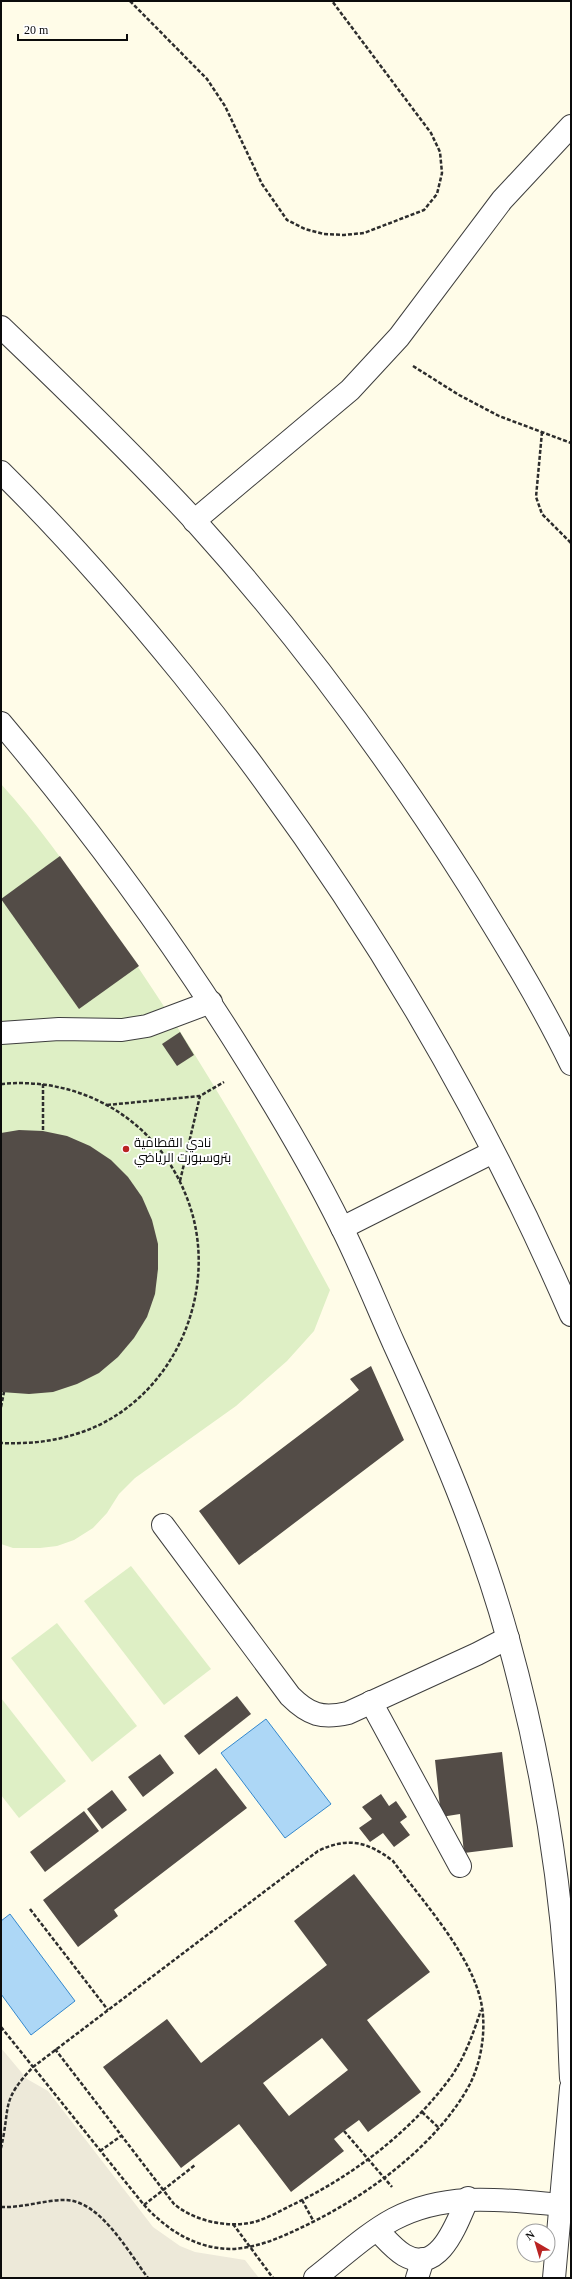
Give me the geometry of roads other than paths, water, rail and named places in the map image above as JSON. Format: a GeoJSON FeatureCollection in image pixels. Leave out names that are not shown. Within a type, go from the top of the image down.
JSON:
{"type":"FeatureCollection","features":[{"type":"Feature","properties":{"kind":"street"},"geometry":{"type":"LineString","coordinates":[[194,521],[350,390],[400,337],[502,200],[571,126]]}},
{"type":"Feature","properties":{"kind":"street"},"geometry":{"type":"LineString","coordinates":[[1,327],[114,436],[194,521],[282,623],[359,722],[417,806],[497,931],[571,1064]]}},
{"type":"Feature","properties":{"kind":"street"},"geometry":{"type":"LineString","coordinates":[[1,472],[127,606],[238,745],[305,838],[372,940],[435,1044],[493,1152],[571,1316]]}},
{"type":"Feature","properties":{"kind":"street"},"geometry":{"type":"LineString","coordinates":[[1,723],[47,778],[131,886],[211,1002],[294,1137],[342,1228],[439,1441],[476,1539],[508,1638],[534,1749],[554,1860],[566,1972],[571,2078]]}},
{"type":"Feature","properties":{"kind":"street"},"geometry":{"type":"LineString","coordinates":[[1,1033],[59,1028],[122,1030],[147,1026],[211,1002]]}},
{"type":"Feature","properties":{"kind":"street"},"geometry":{"type":"LineString","coordinates":[[342,1228],[493,1152]]}},
{"type":"Feature","properties":{"kind":"street"},"geometry":{"type":"LineString","coordinates":[[163,1525],[290,1696],[302,1707],[316,1715],[332,1717],[348,1713],[477,1654],[508,1638]]}},
{"type":"Feature","properties":{"kind":"street"},"geometry":{"type":"LineString","coordinates":[[372,1702],[460,1866]]}},
{"type":"Feature","properties":{"kind":"street"},"geometry":{"type":"LineString","coordinates":[[554,2278],[562,2205],[571,2088]]}},
{"type":"Feature","properties":{"kind":"street"},"geometry":{"type":"LineString","coordinates":[[315,2278],[377,2230],[411,2211],[436,2203],[468,2198],[562,2205]]}},
{"type":"Feature","properties":{"kind":"street"},"geometry":{"type":"LineString","coordinates":[[377,2230],[420,2268],[442,2249],[449,2240],[468,2198]]}},
{"type":"Feature","properties":{"kind":"water"},"geometry":{"type":"Polygon","coordinates":[[[266,1719],[331,1804],[285,1838],[221,1753],[266,1719]]]}},
{"type":"Feature","properties":{"kind":"water"},"geometry":{"type":"Polygon","coordinates":[[[10,1914],[75,2001],[31,2035],[1,1994],[1,1921],[10,1914]]]}},
{"type":"Feature","properties":{"kind":"place","name":"نادي القطامية بتروسبورت الرياضي"},"geometry":{"type":"Point","coordinates":[126,1149]}}]}
